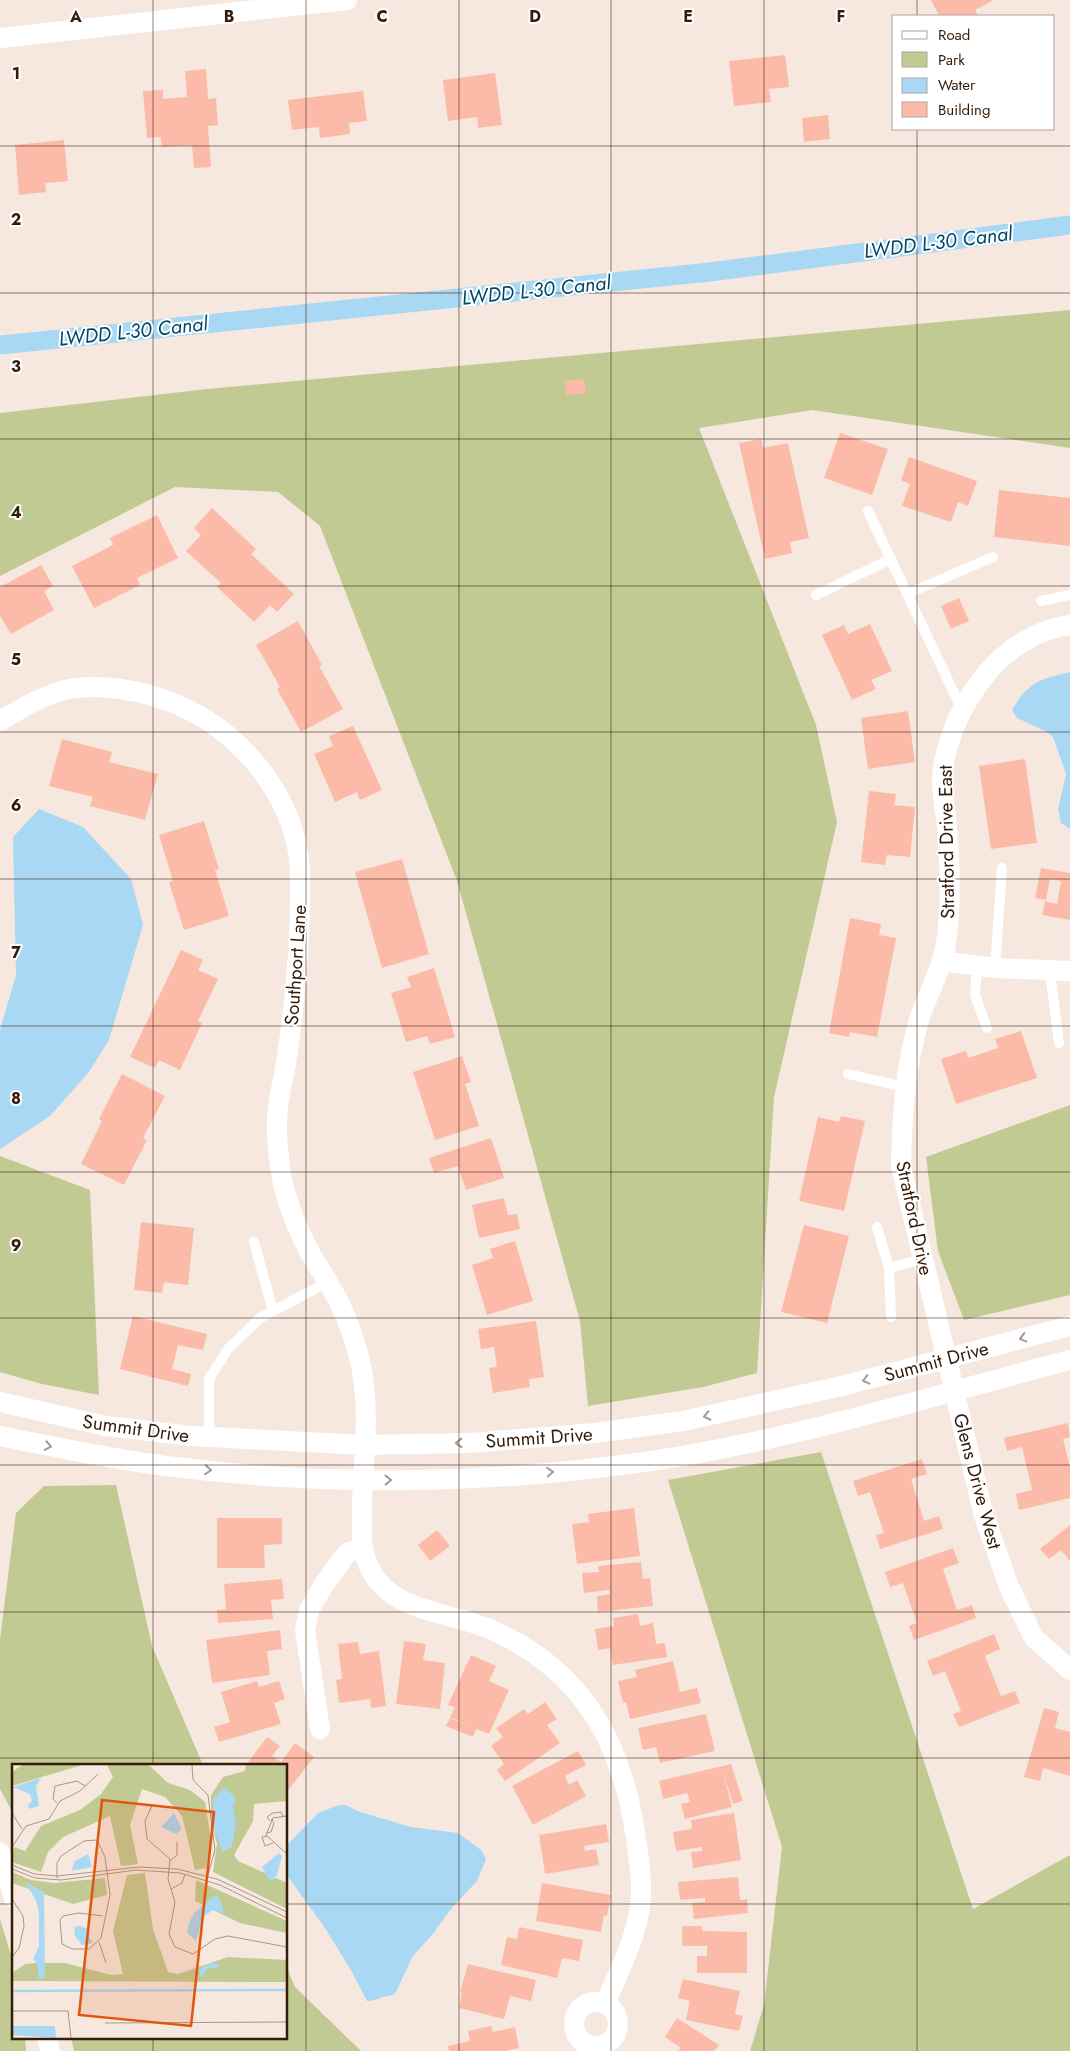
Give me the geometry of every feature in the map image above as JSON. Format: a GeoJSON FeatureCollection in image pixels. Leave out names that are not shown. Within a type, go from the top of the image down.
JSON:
{"type":"FeatureCollection","features":[{"type":"Feature","properties":{"kind":"street"},"geometry":{"type":"LineString","coordinates":[[0,38],[347,0]]}},
{"type":"Feature","properties":{"kind":"street","name":"Stratford Drive East"},"geometry":{"type":"LineString","coordinates":[[941,961],[948,924],[950,880],[942,778],[946,751],[954,725],[974,690],[1000,659],[1021,643],[1045,630],[1070,625]]}},
{"type":"Feature","properties":{"kind":"street","name":"Southport Lane"},"geometry":{"type":"LineString","coordinates":[[0,721],[38,700],[60,691],[102,688],[127,690],[156,696],[183,707],[209,721],[232,738],[252,759],[278,795],[290,821],[298,849],[300,898],[296,990],[287,1061],[277,1108],[278,1157],[293,1216],[308,1249],[340,1303],[354,1337],[362,1372],[366,1421],[363,1480],[363,1547],[372,1572],[388,1592],[409,1606],[461,1618],[490,1629],[518,1643],[544,1660],[567,1681],[587,1705],[604,1731],[623,1774],[631,1804],[641,1879],[638,1919],[605,2004]]}},
{"type":"Feature","properties":{"kind":"street"},"geometry":{"type":"LineString","coordinates":[[941,961],[986,967],[1070,971]]}},
{"type":"Feature","properties":{"kind":"street","name":"Stratford Drive"},"geometry":{"type":"LineString","coordinates":[[941,961],[919,1021],[905,1087],[900,1166],[946,1359]]}},
{"type":"Feature","properties":{"kind":"street","name":"Summit Drive"},"geometry":{"type":"LineString","coordinates":[[4,1403],[106,1426],[209,1437],[364,1446],[470,1442],[566,1435],[683,1421],[825,1390],[1070,1326]]}},
{"type":"Feature","properties":{"kind":"street","name":"Glens Drive West"},"geometry":{"type":"LineString","coordinates":[[946,1359],[984,1516],[1010,1589],[1034,1638],[1070,1670]]}},
{"type":"Feature","properties":{"kind":"street","name":"Summit Drive"},"geometry":{"type":"LineString","coordinates":[[0,1439],[166,1466],[290,1478],[363,1480],[510,1475],[652,1460],[738,1445],[1070,1360]]}},
{"type":"Feature","properties":{"kind":"street"},"geometry":{"type":"LineString","coordinates":[[0,1439],[4,1403]]}},
{"type":"Feature","properties":{"kind":"street"},"geometry":{"type":"LineString","coordinates":[[320,1729],[305,1630],[309,1610],[325,1582],[347,1554],[363,1547]]}},
{"type":"Feature","properties":{"kind":"street"},"geometry":{"type":"LineString","coordinates":[[0,1853],[12,1892]]}},
{"type":"Feature","properties":{"kind":"street"},"geometry":{"type":"LineString","coordinates":[[47,2038],[50,2051]]}},
{"type":"Feature","properties":{"kind":"lane"},"geometry":{"type":"LineString","coordinates":[[868,511],[962,710]]}},
{"type":"Feature","properties":{"kind":"lane"},"geometry":{"type":"LineString","coordinates":[[907,594],[993,557]]}},
{"type":"Feature","properties":{"kind":"lane"},"geometry":{"type":"LineString","coordinates":[[816,595],[891,558]]}},
{"type":"Feature","properties":{"kind":"lane"},"geometry":{"type":"LineString","coordinates":[[1041,601],[1070,595]]}},
{"type":"Feature","properties":{"kind":"lane"},"geometry":{"type":"LineString","coordinates":[[986,1028],[976,995],[986,967],[1002,868]]}},
{"type":"Feature","properties":{"kind":"lane"},"geometry":{"type":"LineString","coordinates":[[1050,971],[1059,1044]]}},
{"type":"Feature","properties":{"kind":"lane"},"geometry":{"type":"LineString","coordinates":[[848,1074],[905,1087]]}},
{"type":"Feature","properties":{"kind":"lane"},"geometry":{"type":"LineString","coordinates":[[877,1227],[889,1268],[891,1317]]}},
{"type":"Feature","properties":{"kind":"lane"},"geometry":{"type":"LineString","coordinates":[[254,1242],[273,1311]]}},
{"type":"Feature","properties":{"kind":"lane"},"geometry":{"type":"LineString","coordinates":[[889,1268],[922,1259]]}},
{"type":"Feature","properties":{"kind":"lane"},"geometry":{"type":"LineString","coordinates":[[209,1437],[209,1379],[228,1349],[260,1318],[328,1282]]}},
{"type":"Feature","properties":{"kind":"green space"},"geometry":{"type":"Polygon","coordinates":[[[1070,310],[1070,448],[812,410],[699,428],[816,725],[837,822],[774,1097],[757,1373],[703,1387],[588,1406],[580,1321],[457,881],[320,526],[278,492],[175,487],[0,576],[0,413],[207,389],[1070,310]]]}},
{"type":"Feature","properties":{"kind":"green space"},"geometry":{"type":"Polygon","coordinates":[[[1070,1105],[1070,1295],[964,1320],[938,1251],[926,1157],[1070,1105]]]}},
{"type":"Feature","properties":{"kind":"green space"},"geometry":{"type":"Polygon","coordinates":[[[0,1156],[90,1190],[99,1395],[42,1384],[0,1372],[0,1156]]]}},
{"type":"Feature","properties":{"kind":"green space"},"geometry":{"type":"Polygon","coordinates":[[[821,1452],[973,1909],[1070,1855],[1070,2051],[750,2051],[764,2005],[782,1847],[668,1480],[821,1452]]]}},
{"type":"Feature","properties":{"kind":"green space"},"geometry":{"type":"Polygon","coordinates":[[[116,1485],[152,1646],[203,1764],[12,1764],[12,1811],[0,1789],[0,1639],[16,1513],[44,1486],[116,1485]]]}},
{"type":"Feature","properties":{"kind":"green space"},"geometry":{"type":"Polygon","coordinates":[[[0,1919],[12,1958],[12,2038],[25,2038],[26,2051],[0,2051],[0,1919]]]}},
{"type":"Feature","properties":{"kind":"green space"},"geometry":{"type":"Polygon","coordinates":[[[288,1970],[295,1987],[361,2051],[74,2051],[71,2038],[288,2038],[288,1970]]]}},
{"type":"Feature","properties":{"kind":"water"},"geometry":{"type":"Polygon","coordinates":[[[1070,672],[1070,829],[1061,823],[1058,809],[1066,774],[1053,737],[1045,731],[1017,718],[1012,710],[1024,693],[1036,683],[1070,672]]]}},
{"type":"Feature","properties":{"kind":"water"},"geometry":{"type":"Polygon","coordinates":[[[39,809],[83,827],[131,879],[143,925],[109,1040],[89,1072],[50,1116],[0,1149],[0,1030],[16,975],[13,837],[39,809]]]}},
{"type":"Feature","properties":{"kind":"water"},"geometry":{"type":"Polygon","coordinates":[[[339,1805],[346,1805],[357,1811],[411,1827],[458,1833],[481,1850],[486,1859],[477,1881],[451,1909],[432,1935],[413,1956],[393,1995],[367,2001],[325,1928],[288,1877],[288,1844],[318,1813],[339,1805]]]}},
{"type":"Feature","properties":{"kind":"building"},"geometry":{"type":"Polygon","coordinates":[[[931,0],[994,0],[975,10],[978,15],[938,15],[931,0]]]}},
{"type":"Feature","properties":{"kind":"building"},"geometry":{"type":"Polygon","coordinates":[[[785,55],[789,87],[769,89],[771,102],[734,106],[729,61],[785,55]]]}},
{"type":"Feature","properties":{"kind":"building"},"geometry":{"type":"Polygon","coordinates":[[[206,69],[208,99],[216,98],[218,125],[208,126],[211,167],[194,168],[192,145],[162,147],[161,137],[147,138],[143,91],[163,90],[163,99],[187,97],[185,71],[206,69]]]}},
{"type":"Feature","properties":{"kind":"building"},"geometry":{"type":"Polygon","coordinates":[[[495,73],[502,125],[478,128],[477,117],[448,121],[443,80],[495,73]]]}},
{"type":"Feature","properties":{"kind":"building"},"geometry":{"type":"Polygon","coordinates":[[[363,91],[367,121],[349,123],[350,134],[320,138],[319,127],[292,130],[288,100],[363,91]]]}},
{"type":"Feature","properties":{"kind":"building"},"geometry":{"type":"Polygon","coordinates":[[[828,115],[830,139],[804,142],[802,118],[828,115]]]}},
{"type":"Feature","properties":{"kind":"building"},"geometry":{"type":"Polygon","coordinates":[[[64,140],[68,181],[45,183],[46,192],[19,195],[15,145],[64,140]]]}},
{"type":"Feature","properties":{"kind":"building"},"geometry":{"type":"Polygon","coordinates":[[[584,379],[586,393],[566,395],[565,381],[584,379]]]}},
{"type":"Feature","properties":{"kind":"building"},"geometry":{"type":"Polygon","coordinates":[[[840,433],[888,449],[872,495],[824,478],[840,433]]]}},
{"type":"Feature","properties":{"kind":"building"},"geometry":{"type":"Polygon","coordinates":[[[761,439],[763,448],[788,443],[809,538],[790,542],[792,553],[765,559],[739,443],[761,439]]]}},
{"type":"Feature","properties":{"kind":"building"},"geometry":{"type":"Polygon","coordinates":[[[909,457],[977,481],[968,506],[958,502],[951,522],[902,506],[910,484],[901,480],[909,457]]]}},
{"type":"Feature","properties":{"kind":"building"},"geometry":{"type":"Polygon","coordinates":[[[999,490],[1070,498],[1070,546],[994,537],[999,490]]]}},
{"type":"Feature","properties":{"kind":"building"},"geometry":{"type":"Polygon","coordinates":[[[212,508],[256,549],[251,554],[294,594],[277,612],[270,605],[254,622],[217,587],[221,583],[186,551],[201,535],[194,528],[212,508]]]}},
{"type":"Feature","properties":{"kind":"building"},"geometry":{"type":"Polygon","coordinates":[[[157,515],[178,558],[137,578],[140,585],[94,608],[72,566],[113,545],[110,538],[157,515]]]}},
{"type":"Feature","properties":{"kind":"building"},"geometry":{"type":"Polygon","coordinates":[[[41,565],[53,586],[44,591],[54,610],[11,634],[0,616],[0,587],[41,565]]]}},
{"type":"Feature","properties":{"kind":"building"},"geometry":{"type":"Polygon","coordinates":[[[959,598],[969,621],[951,629],[941,606],[959,598]]]}},
{"type":"Feature","properties":{"kind":"building"},"geometry":{"type":"Polygon","coordinates":[[[298,621],[322,665],[319,666],[343,709],[301,732],[277,689],[280,687],[256,645],[298,621]]]}},
{"type":"Feature","properties":{"kind":"building"},"geometry":{"type":"Polygon","coordinates":[[[870,624],[892,671],[871,680],[876,689],[852,700],[822,635],[844,625],[848,634],[870,624]]]}},
{"type":"Feature","properties":{"kind":"building"},"geometry":{"type":"Polygon","coordinates":[[[908,711],[915,762],[868,769],[861,718],[908,711]]]}},
{"type":"Feature","properties":{"kind":"building"},"geometry":{"type":"Polygon","coordinates":[[[353,726],[382,790],[360,800],[357,792],[335,802],[314,754],[333,746],[329,736],[353,726]]]}},
{"type":"Feature","properties":{"kind":"building"},"geometry":{"type":"Polygon","coordinates":[[[62,739],[112,752],[109,762],[158,774],[145,820],[90,806],[93,797],[49,786],[62,739]]]}},
{"type":"Feature","properties":{"kind":"building"},"geometry":{"type":"Polygon","coordinates":[[[1025,759],[1037,843],[991,849],[979,766],[1025,759]]]}},
{"type":"Feature","properties":{"kind":"building"},"geometry":{"type":"Polygon","coordinates":[[[869,791],[896,794],[894,805],[915,807],[910,857],[887,855],[885,865],[861,862],[869,791]]]}},
{"type":"Feature","properties":{"kind":"building"},"geometry":{"type":"Polygon","coordinates":[[[204,821],[219,869],[215,870],[229,916],[184,930],[169,882],[173,881],[159,835],[204,821]]]}},
{"type":"Feature","properties":{"kind":"building"},"geometry":{"type":"Polygon","coordinates":[[[402,859],[429,954],[382,968],[355,872],[402,859]]]}},
{"type":"Feature","properties":{"kind":"building"},"geometry":{"type":"Polygon","coordinates":[[[1041,868],[1070,873],[1070,920],[1042,915],[1045,901],[1057,904],[1061,881],[1050,879],[1046,900],[1035,898],[1041,868]]]}},
{"type":"Feature","properties":{"kind":"building"},"geometry":{"type":"Polygon","coordinates":[[[850,918],[881,924],[879,935],[896,938],[877,1037],[850,1032],[849,1037],[829,1033],[850,918]]]}},
{"type":"Feature","properties":{"kind":"building"},"geometry":{"type":"Polygon","coordinates":[[[181,950],[203,960],[198,970],[218,979],[198,1021],[202,1023],[180,1070],[159,1060],[155,1068],[130,1057],[181,950]]]}},
{"type":"Feature","properties":{"kind":"building"},"geometry":{"type":"Polygon","coordinates":[[[434,968],[455,1037],[430,1044],[427,1036],[406,1042],[391,993],[411,987],[407,977],[434,968]]]}},
{"type":"Feature","properties":{"kind":"building"},"geometry":{"type":"Polygon","coordinates":[[[1021,1031],[1037,1078],[956,1104],[941,1059],[966,1051],[968,1058],[998,1048],[995,1039],[1021,1031]]]}},
{"type":"Feature","properties":{"kind":"building"},"geometry":{"type":"Polygon","coordinates":[[[462,1056],[471,1082],[465,1084],[479,1126],[435,1140],[413,1072],[462,1056]]]}},
{"type":"Feature","properties":{"kind":"building"},"geometry":{"type":"Polygon","coordinates":[[[122,1074],[165,1096],[143,1138],[147,1140],[124,1185],[81,1164],[102,1121],[99,1119],[122,1074]]]}},
{"type":"Feature","properties":{"kind":"building"},"geometry":{"type":"Polygon","coordinates":[[[841,1116],[865,1121],[844,1211],[799,1201],[818,1117],[839,1122],[841,1116]]]}},
{"type":"Feature","properties":{"kind":"building"},"geometry":{"type":"Polygon","coordinates":[[[491,1138],[504,1178],[466,1190],[458,1166],[434,1173],[429,1158],[491,1138]]]}},
{"type":"Feature","properties":{"kind":"building"},"geometry":{"type":"Polygon","coordinates":[[[504,1198],[508,1215],[517,1214],[520,1229],[479,1238],[472,1205],[504,1198]]]}},
{"type":"Feature","properties":{"kind":"building"},"geometry":{"type":"Polygon","coordinates":[[[141,1222],[194,1228],[188,1285],[164,1282],[162,1293],[134,1290],[141,1222]]]}},
{"type":"Feature","properties":{"kind":"building"},"geometry":{"type":"Polygon","coordinates":[[[804,1225],[849,1236],[827,1323],[781,1312],[804,1225]]]}},
{"type":"Feature","properties":{"kind":"building"},"geometry":{"type":"Polygon","coordinates":[[[515,1241],[533,1301],[487,1315],[472,1265],[493,1258],[490,1249],[515,1241]]]}},
{"type":"Feature","properties":{"kind":"building"},"geometry":{"type":"Polygon","coordinates":[[[133,1316],[207,1334],[203,1350],[178,1345],[172,1369],[191,1374],[188,1386],[120,1369],[133,1316]]]}},
{"type":"Feature","properties":{"kind":"building"},"geometry":{"type":"Polygon","coordinates":[[[536,1321],[544,1377],[529,1379],[530,1387],[493,1393],[489,1368],[497,1367],[494,1347],[481,1349],[478,1329],[536,1321]]]}},
{"type":"Feature","properties":{"kind":"building"},"geometry":{"type":"Polygon","coordinates":[[[1068,1423],[1070,1437],[1063,1439],[1070,1467],[1070,1498],[1019,1510],[1016,1494],[1032,1490],[1022,1447],[1007,1451],[1004,1438],[1068,1423]]]}},
{"type":"Feature","properties":{"kind":"building"},"geometry":{"type":"Polygon","coordinates":[[[922,1459],[927,1474],[911,1479],[924,1521],[939,1516],[943,1529],[880,1549],[876,1535],[884,1533],[870,1492],[858,1496],[853,1481],[922,1459]]]}},
{"type":"Feature","properties":{"kind":"building"},"geometry":{"type":"Polygon","coordinates":[[[634,1508],[640,1556],[577,1564],[572,1524],[589,1522],[588,1514],[634,1508]]]}},
{"type":"Feature","properties":{"kind":"building"},"geometry":{"type":"Polygon","coordinates":[[[217,1518],[282,1518],[282,1544],[264,1545],[265,1568],[217,1568],[217,1518]]]}},
{"type":"Feature","properties":{"kind":"building"},"geometry":{"type":"Polygon","coordinates":[[[1070,1525],[1070,1561],[1061,1550],[1049,1559],[1040,1549],[1070,1525]]]}},
{"type":"Feature","properties":{"kind":"building"},"geometry":{"type":"Polygon","coordinates":[[[437,1530],[450,1546],[430,1561],[418,1545],[437,1530]]]}},
{"type":"Feature","properties":{"kind":"building"},"geometry":{"type":"Polygon","coordinates":[[[953,1548],[959,1563],[943,1569],[957,1610],[972,1605],[976,1618],[914,1640],[909,1626],[917,1623],[903,1583],[890,1587],[885,1572],[953,1548]]]}},
{"type":"Feature","properties":{"kind":"building"},"geometry":{"type":"Polygon","coordinates":[[[641,1562],[643,1579],[650,1578],[653,1606],[598,1612],[597,1596],[610,1594],[609,1590],[584,1593],[582,1573],[599,1572],[598,1566],[641,1562]]]}},
{"type":"Feature","properties":{"kind":"building"},"geometry":{"type":"Polygon","coordinates":[[[282,1579],[284,1599],[271,1600],[273,1619],[218,1623],[217,1610],[226,1609],[224,1584],[282,1579]]]}},
{"type":"Feature","properties":{"kind":"building"},"geometry":{"type":"Polygon","coordinates":[[[638,1614],[640,1626],[653,1623],[656,1644],[665,1643],[667,1657],[613,1665],[610,1648],[598,1650],[595,1629],[614,1626],[613,1618],[638,1614]]]}},
{"type":"Feature","properties":{"kind":"building"},"geometry":{"type":"Polygon","coordinates":[[[280,1630],[282,1649],[267,1651],[270,1675],[212,1683],[206,1640],[280,1630]]]}},
{"type":"Feature","properties":{"kind":"building"},"geometry":{"type":"Polygon","coordinates":[[[994,1634],[1000,1649],[985,1656],[1001,1696],[1015,1691],[1020,1703],[959,1727],[953,1714],[961,1711],[945,1671],[933,1676],[927,1661],[994,1634]]]}},
{"type":"Feature","properties":{"kind":"building"},"geometry":{"type":"Polygon","coordinates":[[[404,1641],[426,1644],[423,1660],[445,1663],[440,1709],[396,1704],[404,1641]]]}},
{"type":"Feature","properties":{"kind":"building"},"geometry":{"type":"Polygon","coordinates":[[[358,1642],[360,1654],[379,1651],[386,1706],[371,1708],[370,1699],[339,1703],[336,1680],[342,1679],[338,1644],[358,1642]]]}},
{"type":"Feature","properties":{"kind":"building"},"geometry":{"type":"Polygon","coordinates":[[[471,1655],[496,1666],[489,1681],[509,1690],[489,1734],[476,1729],[473,1737],[446,1726],[450,1718],[472,1727],[450,1717],[455,1707],[448,1705],[471,1655]]]}},
{"type":"Feature","properties":{"kind":"building"},"geometry":{"type":"Polygon","coordinates":[[[673,1661],[680,1692],[697,1688],[701,1703],[630,1719],[626,1702],[623,1703],[618,1681],[637,1677],[635,1670],[673,1661]]]}},
{"type":"Feature","properties":{"kind":"building"},"geometry":{"type":"Polygon","coordinates":[[[257,1681],[259,1687],[279,1681],[285,1699],[274,1703],[281,1724],[219,1742],[214,1727],[230,1722],[221,1692],[257,1681]]]}},
{"type":"Feature","properties":{"kind":"building"},"geometry":{"type":"Polygon","coordinates":[[[545,1702],[557,1719],[547,1725],[560,1743],[505,1781],[497,1770],[504,1764],[491,1746],[503,1737],[496,1728],[524,1709],[528,1714],[545,1702]]]}},
{"type":"Feature","properties":{"kind":"building"},"geometry":{"type":"Polygon","coordinates":[[[1044,1708],[1059,1712],[1055,1728],[1070,1732],[1070,1776],[1043,1768],[1040,1781],[1024,1777],[1044,1708]]]}},
{"type":"Feature","properties":{"kind":"building"},"geometry":{"type":"Polygon","coordinates":[[[706,1714],[715,1751],[660,1763],[656,1747],[643,1750],[638,1728],[706,1714]]]}},
{"type":"Feature","properties":{"kind":"building"},"geometry":{"type":"Polygon","coordinates":[[[267,1737],[280,1746],[272,1756],[281,1762],[295,1743],[314,1757],[288,1790],[288,1764],[247,1764],[267,1737]]]}},
{"type":"Feature","properties":{"kind":"building"},"geometry":{"type":"Polygon","coordinates":[[[578,1751],[586,1765],[565,1776],[569,1785],[577,1780],[586,1796],[533,1825],[512,1786],[578,1751]]]}},
{"type":"Feature","properties":{"kind":"building"},"geometry":{"type":"Polygon","coordinates":[[[731,1764],[743,1801],[733,1804],[723,1772],[732,1807],[685,1819],[681,1804],[690,1802],[687,1793],[663,1799],[659,1781],[731,1764]]]}},
{"type":"Feature","properties":{"kind":"building"},"geometry":{"type":"Polygon","coordinates":[[[734,1813],[741,1860],[693,1868],[691,1852],[702,1851],[702,1847],[676,1851],[673,1832],[692,1829],[691,1820],[734,1813]]]}},
{"type":"Feature","properties":{"kind":"building"},"geometry":{"type":"Polygon","coordinates":[[[606,1824],[609,1842],[584,1846],[585,1851],[596,1849],[599,1865],[545,1874],[539,1835],[606,1824]]]}},
{"type":"Feature","properties":{"kind":"building"},"geometry":{"type":"Polygon","coordinates":[[[738,1877],[740,1900],[747,1899],[748,1913],[694,1919],[692,1903],[705,1902],[705,1898],[680,1900],[678,1882],[738,1877]]]}},
{"type":"Feature","properties":{"kind":"building"},"geometry":{"type":"Polygon","coordinates":[[[542,1883],[611,1895],[607,1916],[604,1915],[601,1932],[536,1921],[542,1883]]]}},
{"type":"Feature","properties":{"kind":"building"},"geometry":{"type":"Polygon","coordinates":[[[682,1926],[702,1926],[702,1931],[747,1932],[747,1973],[697,1973],[697,1956],[707,1956],[707,1946],[682,1946],[682,1926]]]}},
{"type":"Feature","properties":{"kind":"building"},"geometry":{"type":"Polygon","coordinates":[[[519,1927],[583,1940],[579,1961],[562,1958],[557,1978],[501,1965],[507,1937],[517,1939],[519,1927]]]}},
{"type":"Feature","properties":{"kind":"building"},"geometry":{"type":"Polygon","coordinates":[[[468,1964],[536,1980],[531,2001],[510,1996],[504,2019],[459,2008],[462,1993],[460,1992],[468,1964]]]}},
{"type":"Feature","properties":{"kind":"building"},"geometry":{"type":"Polygon","coordinates":[[[683,1979],[740,1991],[735,2014],[743,2016],[739,2031],[686,2020],[690,2001],[678,1998],[683,1979]]]}},
{"type":"Feature","properties":{"kind":"building"},"geometry":{"type":"Polygon","coordinates":[[[677,2018],[719,2045],[714,2051],[678,2051],[681,2048],[665,2037],[677,2018]]]}},
{"type":"Feature","properties":{"kind":"building"},"geometry":{"type":"Polygon","coordinates":[[[491,2026],[493,2032],[515,2027],[519,2048],[506,2051],[449,2051],[448,2046],[470,2041],[468,2031],[491,2026]]]}},
{"type":"Feature","properties":{"kind":"waterway","name":"LWDD L-30 Canal"},"geometry":{"type":"LineString","coordinates":[[0,345],[710,272],[1070,225]]}}]}
